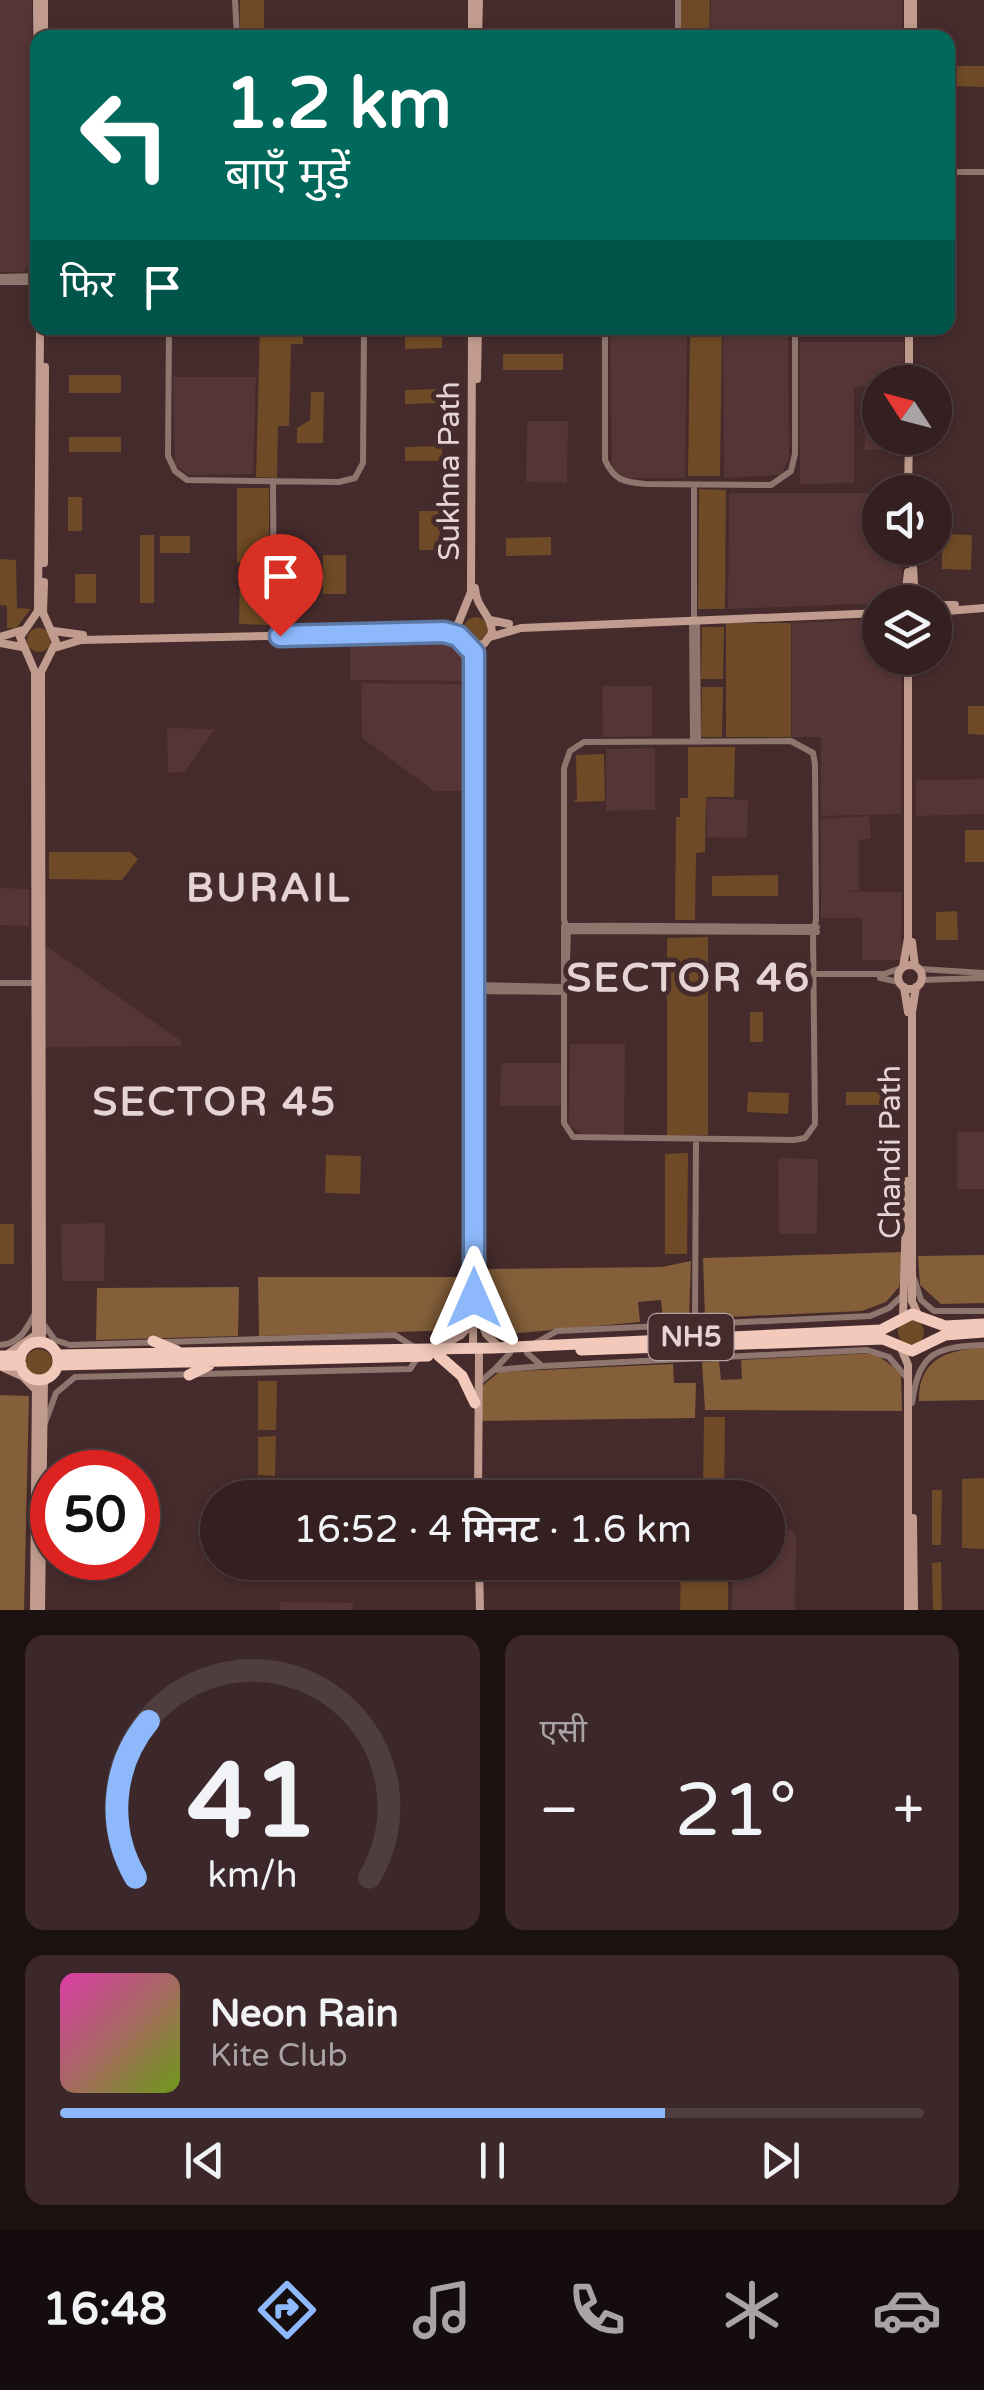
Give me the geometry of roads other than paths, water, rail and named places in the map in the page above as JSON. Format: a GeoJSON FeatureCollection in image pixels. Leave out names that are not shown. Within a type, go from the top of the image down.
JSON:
{"type":"FeatureCollection","features":[{"type":"Feature","properties":{"kind":"highway"},"geometry":{"type":"LineString","coordinates":[[984,1312],[978,1328],[984,1344]]}},
{"type":"Feature","properties":{"kind":"highway"},"geometry":{"type":"LineString","coordinates":[[920,1316],[930,1330],[921,1347]]}},
{"type":"Feature","properties":{"kind":"highway","name":"NH5"},"geometry":{"type":"LineString","coordinates":[[58,1360],[184,1353],[505,1351],[856,1335],[881,1330],[901,1318],[920,1316],[945,1326],[978,1328]]}},
{"type":"Feature","properties":{"kind":"highway"},"geometry":{"type":"LineString","coordinates":[[900,1346],[893,1334],[901,1318]]}},
{"type":"Feature","properties":{"kind":"highway","name":"NH5"},"geometry":{"type":"LineString","coordinates":[[856,1335],[921,1347],[942,1336],[978,1328]]}},
{"type":"Feature","properties":{"kind":"highway"},"geometry":{"type":"LineString","coordinates":[[0,1366],[21,1360],[38,1339],[58,1360],[39,1384],[27,1376],[21,1360]]}},
{"type":"Feature","properties":{"kind":"highway"},"geometry":{"type":"LineString","coordinates":[[153,1342],[184,1353]]}},
{"type":"Feature","properties":{"kind":"highway"},"geometry":{"type":"LineString","coordinates":[[103,1376],[94,1359],[108,1343]]}},
{"type":"Feature","properties":{"kind":"highway","name":"NH5"},"geometry":{"type":"LineString","coordinates":[[94,1359],[212,1362],[417,1352]]}},
{"type":"Feature","properties":{"kind":"highway"},"geometry":{"type":"LineString","coordinates":[[437,1352],[462,1376],[475,1403]]}},
{"type":"Feature","properties":{"kind":"highway"},"geometry":{"type":"LineString","coordinates":[[0,1356],[21,1360]]}},
{"type":"Feature","properties":{"kind":"highway"},"geometry":{"type":"LineString","coordinates":[[189,1375],[212,1362]]}},
{"type":"Feature","properties":{"kind":"main road"},"geometry":{"type":"LineString","coordinates":[[40,0],[43,30]]}},
{"type":"Feature","properties":{"kind":"main road"},"geometry":{"type":"LineString","coordinates":[[39,30],[40,0]]}},
{"type":"Feature","properties":{"kind":"main road"},"geometry":{"type":"LineString","coordinates":[[475,0],[475,30]]}},
{"type":"Feature","properties":{"kind":"main road"},"geometry":{"type":"LineString","coordinates":[[910,30],[911,0]]}},
{"type":"Feature","properties":{"kind":"main road"},"geometry":{"type":"LineString","coordinates":[[0,640],[33,622],[39,592],[42,335]]}},
{"type":"Feature","properties":{"kind":"main road"},"geometry":{"type":"LineString","coordinates":[[42,335],[44,613],[54,648]]}},
{"type":"Feature","properties":{"kind":"main road","name":"Sukhna Path"},"geometry":{"type":"LineString","coordinates":[[475,335],[475,592],[480,612]]}},
{"type":"Feature","properties":{"kind":"main road","name":"Sukhna Path"},"geometry":{"type":"LineString","coordinates":[[465,614],[471,592],[475,335]]}},
{"type":"Feature","properties":{"kind":"main road"},"geometry":{"type":"LineString","coordinates":[[911,335],[911,365]]}},
{"type":"Feature","properties":{"kind":"main road"},"geometry":{"type":"LineString","coordinates":[[952,605],[984,606]]}},
{"type":"Feature","properties":{"kind":"main road"},"geometry":{"type":"LineString","coordinates":[[38,983],[41,672],[45,656],[54,648],[81,640],[441,628],[458,622],[465,614],[480,612],[490,620],[522,624],[694,619]]}},
{"type":"Feature","properties":{"kind":"main road"},"geometry":{"type":"LineString","coordinates":[[477,988],[481,646],[490,637],[498,631],[522,628],[862,612]]}},
{"type":"Feature","properties":{"kind":"main road"},"geometry":{"type":"LineString","coordinates":[[490,620],[490,637]]}},
{"type":"Feature","properties":{"kind":"main road"},"geometry":{"type":"LineString","coordinates":[[33,622],[66,635],[444,632],[458,636],[469,646],[476,668],[477,1480]]}},
{"type":"Feature","properties":{"kind":"main road"},"geometry":{"type":"LineString","coordinates":[[458,622],[458,636]]}},
{"type":"Feature","properties":{"kind":"main road"},"geometry":{"type":"LineString","coordinates":[[22,647],[23,630]]}},
{"type":"Feature","properties":{"kind":"main road"},"geometry":{"type":"LineString","coordinates":[[0,640],[22,647],[31,656],[35,672],[39,1315],[38,1339],[0,1356]]}},
{"type":"Feature","properties":{"kind":"main road"},"geometry":{"type":"LineString","coordinates":[[469,646],[481,646]]}},
{"type":"Feature","properties":{"kind":"main road"},"geometry":{"type":"LineString","coordinates":[[31,656],[45,656]]}},
{"type":"Feature","properties":{"kind":"main road"},"geometry":{"type":"LineString","coordinates":[[910,675],[908,926],[902,968],[917,968],[910,675]]}},
{"type":"Feature","properties":{"kind":"main road","name":"Chandi Path"},"geometry":{"type":"LineString","coordinates":[[901,1318],[907,1288],[902,968]]}},
{"type":"Feature","properties":{"kind":"main road","name":"Chandi Path"},"geometry":{"type":"LineString","coordinates":[[917,968],[919,984],[912,1012],[912,1301],[920,1316]]}},
{"type":"Feature","properties":{"kind":"main road"},"geometry":{"type":"LineString","coordinates":[[902,984],[919,984]]}},
{"type":"Feature","properties":{"kind":"main road"},"geometry":{"type":"LineString","coordinates":[[476,1318],[486,1334],[505,1351]]}},
{"type":"Feature","properties":{"kind":"main road"},"geometry":{"type":"LineString","coordinates":[[437,1352],[476,1318]]}},
{"type":"Feature","properties":{"kind":"main road"},"geometry":{"type":"LineString","coordinates":[[900,1346],[908,1380],[911,1610]]}},
{"type":"Feature","properties":{"kind":"main road"},"geometry":{"type":"LineString","coordinates":[[911,1610],[912,1365],[921,1347]]}},
{"type":"Feature","properties":{"kind":"main road"},"geometry":{"type":"LineString","coordinates":[[477,1351],[477,1480]]}},
{"type":"Feature","properties":{"kind":"main road"},"geometry":{"type":"LineString","coordinates":[[0,1366],[39,1384]]}},
{"type":"Feature","properties":{"kind":"main road"},"geometry":{"type":"LineString","coordinates":[[38,1610],[43,1432],[39,1384]]}},
{"type":"Feature","properties":{"kind":"main road"},"geometry":{"type":"LineString","coordinates":[[38,1610],[39,1384]]}},
{"type":"Feature","properties":{"kind":"main road"},"geometry":{"type":"LineString","coordinates":[[477,1580],[478,1610]]}},
{"type":"Feature","properties":{"kind":"street"},"geometry":{"type":"LineString","coordinates":[[235,0],[237,30]]}},
{"type":"Feature","properties":{"kind":"street"},"geometry":{"type":"LineString","coordinates":[[678,0],[678,30]]}},
{"type":"Feature","properties":{"kind":"street"},"geometry":{"type":"LineString","coordinates":[[955,172],[984,172]]}},
{"type":"Feature","properties":{"kind":"street"},"geometry":{"type":"LineString","coordinates":[[0,279],[30,279]]}},
{"type":"Feature","properties":{"kind":"street"},"geometry":{"type":"LineString","coordinates":[[169,335],[168,456],[174,472],[188,480],[339,482],[358,475],[363,463],[364,335]]}},
{"type":"Feature","properties":{"kind":"street"},"geometry":{"type":"LineString","coordinates":[[604,335],[605,460],[612,474],[624,482],[694,485],[771,485],[791,471],[796,335]]}},
{"type":"Feature","properties":{"kind":"street"},"geometry":{"type":"LineString","coordinates":[[273,481],[274,634]]}},
{"type":"Feature","properties":{"kind":"street"},"geometry":{"type":"LineString","coordinates":[[694,485],[696,742]]}},
{"type":"Feature","properties":{"kind":"street"},"geometry":{"type":"LineString","coordinates":[[791,741],[813,754],[816,928],[815,1124],[811,1133],[794,1140],[572,1137],[564,1123],[564,768],[570,751],[584,742],[791,741]]}},
{"type":"Feature","properties":{"kind":"street"},"geometry":{"type":"LineString","coordinates":[[566,928],[816,928]]}},
{"type":"Feature","properties":{"kind":"street"},"geometry":{"type":"LineString","coordinates":[[816,978],[884,974],[902,968]]}},
{"type":"Feature","properties":{"kind":"street"},"geometry":{"type":"LineString","coordinates":[[917,968],[984,976]]}},
{"type":"Feature","properties":{"kind":"street"},"geometry":{"type":"LineString","coordinates":[[919,984],[984,976]]}},
{"type":"Feature","properties":{"kind":"street"},"geometry":{"type":"LineString","coordinates":[[816,978],[902,984]]}},
{"type":"Feature","properties":{"kind":"street"},"geometry":{"type":"LineString","coordinates":[[0,983],[38,983]]}},
{"type":"Feature","properties":{"kind":"street"},"geometry":{"type":"LineString","coordinates":[[477,988],[564,989]]}},
{"type":"Feature","properties":{"kind":"street"},"geometry":{"type":"LineString","coordinates":[[695,1324],[696,1140]]}},
{"type":"Feature","properties":{"kind":"street"},"geometry":{"type":"LineString","coordinates":[[912,1272],[922,1300],[934,1311],[984,1312]]}},
{"type":"Feature","properties":{"kind":"street"},"geometry":{"type":"LineString","coordinates":[[542,1366],[529,1349],[557,1330],[880,1313],[907,1288]]}},
{"type":"Feature","properties":{"kind":"street"},"geometry":{"type":"LineString","coordinates":[[0,1344],[10,1344],[39,1315],[47,1332],[62,1343],[395,1335],[417,1352],[410,1369],[75,1377],[54,1396],[43,1432]]}},
{"type":"Feature","properties":{"kind":"street"},"geometry":{"type":"LineString","coordinates":[[830,1318],[856,1335],[839,1352]]}},
{"type":"Feature","properties":{"kind":"street"},"geometry":{"type":"LineString","coordinates":[[912,1403],[919,1375],[931,1355],[950,1347],[984,1344]]}},
{"type":"Feature","properties":{"kind":"street"},"geometry":{"type":"LineString","coordinates":[[480,1382],[494,1370],[505,1351]]}},
{"type":"Feature","properties":{"kind":"street"},"geometry":{"type":"LineString","coordinates":[[494,1370],[879,1351],[908,1380]]}},
{"type":"Feature","properties":{"kind":"district","name":"BURAIL"},"geometry":{"type":"Point","coordinates":[269,888]}},
{"type":"Feature","properties":{"kind":"district","name":"SECTOR 46"},"geometry":{"type":"Point","coordinates":[689,978]}},
{"type":"Feature","properties":{"kind":"district","name":"SECTOR 45"},"geometry":{"type":"Point","coordinates":[215,1102]}}]}
